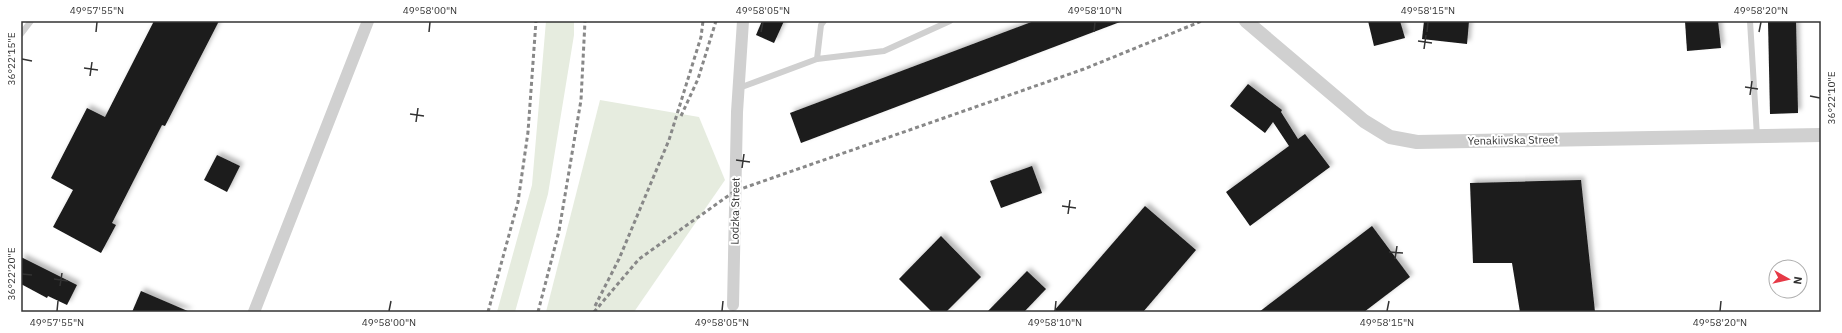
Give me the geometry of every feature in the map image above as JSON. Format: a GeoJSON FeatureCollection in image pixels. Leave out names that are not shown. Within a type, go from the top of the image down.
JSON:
{"type":"FeatureCollection","features":[{"type":"Feature","properties":{"kind":"street"},"geometry":{"type":"LineString","coordinates":[[254,312],[368,21]]}},
{"type":"Feature","properties":{"kind":"street","name":"Lodzka Street"},"geometry":{"type":"LineString","coordinates":[[732,309],[739,88],[743,21]]}},
{"type":"Feature","properties":{"kind":"street","name":"Yenakiivska Street"},"geometry":{"type":"LineString","coordinates":[[1246,21],[1364,122],[1390,137],[1417,142],[1821,135]]}},
{"type":"Feature","properties":{"kind":"lane"},"geometry":{"type":"LineString","coordinates":[[21,34],[31,21]]}},
{"type":"Feature","properties":{"kind":"lane"},"geometry":{"type":"LineString","coordinates":[[817,59],[821,25],[824,21]]}},
{"type":"Feature","properties":{"kind":"lane"},"geometry":{"type":"LineString","coordinates":[[739,88],[817,59],[884,51],[950,21]]}},
{"type":"Feature","properties":{"kind":"lane"},"geometry":{"type":"LineString","coordinates":[[1750,21],[1757,136]]}},
{"type":"Feature","properties":{"kind":"shaded area"},"geometry":{"type":"Polygon","coordinates":[[[546,21],[574,21],[574,35],[548,194],[515,312],[497,312],[532,185],[546,21]]]}},
{"type":"Feature","properties":{"kind":"shaded area"},"geometry":{"type":"Polygon","coordinates":[[[600,100],[699,117],[725,180],[634,312],[546,312],[600,100]]]}},
{"type":"Feature","properties":{"kind":"building"},"geometry":{"type":"Polygon","coordinates":[[[154,21],[219,21],[165,126],[162,125],[112,223],[116,225],[101,253],[53,227],[73,190],[51,178],[87,108],[105,117],[154,21]]]}},
{"type":"Feature","properties":{"kind":"building"},"geometry":{"type":"Polygon","coordinates":[[[762,21],[784,21],[774,43],[756,35],[762,21]]]}},
{"type":"Feature","properties":{"kind":"building"},"geometry":{"type":"Polygon","coordinates":[[[1034,21],[1120,22],[801,143],[790,113],[1034,21]]]}},
{"type":"Feature","properties":{"kind":"building"},"geometry":{"type":"Polygon","coordinates":[[[1368,21],[1400,21],[1405,38],[1374,46],[1368,21]]]}},
{"type":"Feature","properties":{"kind":"building"},"geometry":{"type":"Polygon","coordinates":[[[1424,21],[1469,21],[1467,44],[1422,39],[1424,21]]]}},
{"type":"Feature","properties":{"kind":"building"},"geometry":{"type":"Polygon","coordinates":[[[1685,21],[1718,21],[1721,48],[1687,51],[1685,21]]]}},
{"type":"Feature","properties":{"kind":"building"},"geometry":{"type":"Polygon","coordinates":[[[1768,21],[1796,21],[1798,113],[1770,114],[1768,21]]]}},
{"type":"Feature","properties":{"kind":"building"},"geometry":{"type":"Polygon","coordinates":[[[1248,84],[1282,110],[1281,112],[1298,139],[1305,134],[1330,167],[1250,226],[1226,192],[1289,146],[1273,122],[1265,133],[1230,106],[1248,84]]]}},
{"type":"Feature","properties":{"kind":"building"},"geometry":{"type":"Polygon","coordinates":[[[217,155],[240,166],[227,192],[204,180],[217,155]]]}},
{"type":"Feature","properties":{"kind":"building"},"geometry":{"type":"Polygon","coordinates":[[[1032,166],[1042,193],[1001,208],[990,181],[1032,166]]]}},
{"type":"Feature","properties":{"kind":"building"},"geometry":{"type":"Polygon","coordinates":[[[1581,180],[1595,312],[1520,312],[1512,263],[1473,263],[1470,183],[1581,180]]]}},
{"type":"Feature","properties":{"kind":"building"},"geometry":{"type":"Polygon","coordinates":[[[1145,206],[1196,250],[1143,312],[1053,312],[1145,206]]]}},
{"type":"Feature","properties":{"kind":"building"},"geometry":{"type":"Polygon","coordinates":[[[1372,226],[1410,277],[1364,312],[1259,312],[1372,226]]]}},
{"type":"Feature","properties":{"kind":"building"},"geometry":{"type":"Polygon","coordinates":[[[941,236],[981,277],[946,312],[932,312],[899,279],[941,236]]]}},
{"type":"Feature","properties":{"kind":"building"},"geometry":{"type":"Polygon","coordinates":[[[21,257],[77,285],[67,305],[48,296],[47,298],[21,284],[21,257]]]}},
{"type":"Feature","properties":{"kind":"building"},"geometry":{"type":"Polygon","coordinates":[[[1027,271],[1046,289],[1024,312],[987,312],[1027,271]]]}},
{"type":"Feature","properties":{"kind":"building"},"geometry":{"type":"Polygon","coordinates":[[[141,291],[190,312],[132,312],[141,291]]]}},
{"type":"Feature","properties":{"kind":"railway"},"geometry":{"type":"LineString","coordinates":[[488,312],[518,202],[528,132],[536,21]]}},
{"type":"Feature","properties":{"kind":"railway"},"geometry":{"type":"LineString","coordinates":[[538,312],[559,231],[581,100],[585,21]]}},
{"type":"Feature","properties":{"kind":"railway"},"geometry":{"type":"LineString","coordinates":[[595,306],[619,259],[669,140],[701,37],[703,21]]}},
{"type":"Feature","properties":{"kind":"railway"},"geometry":{"type":"LineString","coordinates":[[681,116],[698,79],[716,21]]}},
{"type":"Feature","properties":{"kind":"railway"},"geometry":{"type":"LineString","coordinates":[[594,312],[639,259],[735,191],[1084,69],[1202,21]]}}]}
